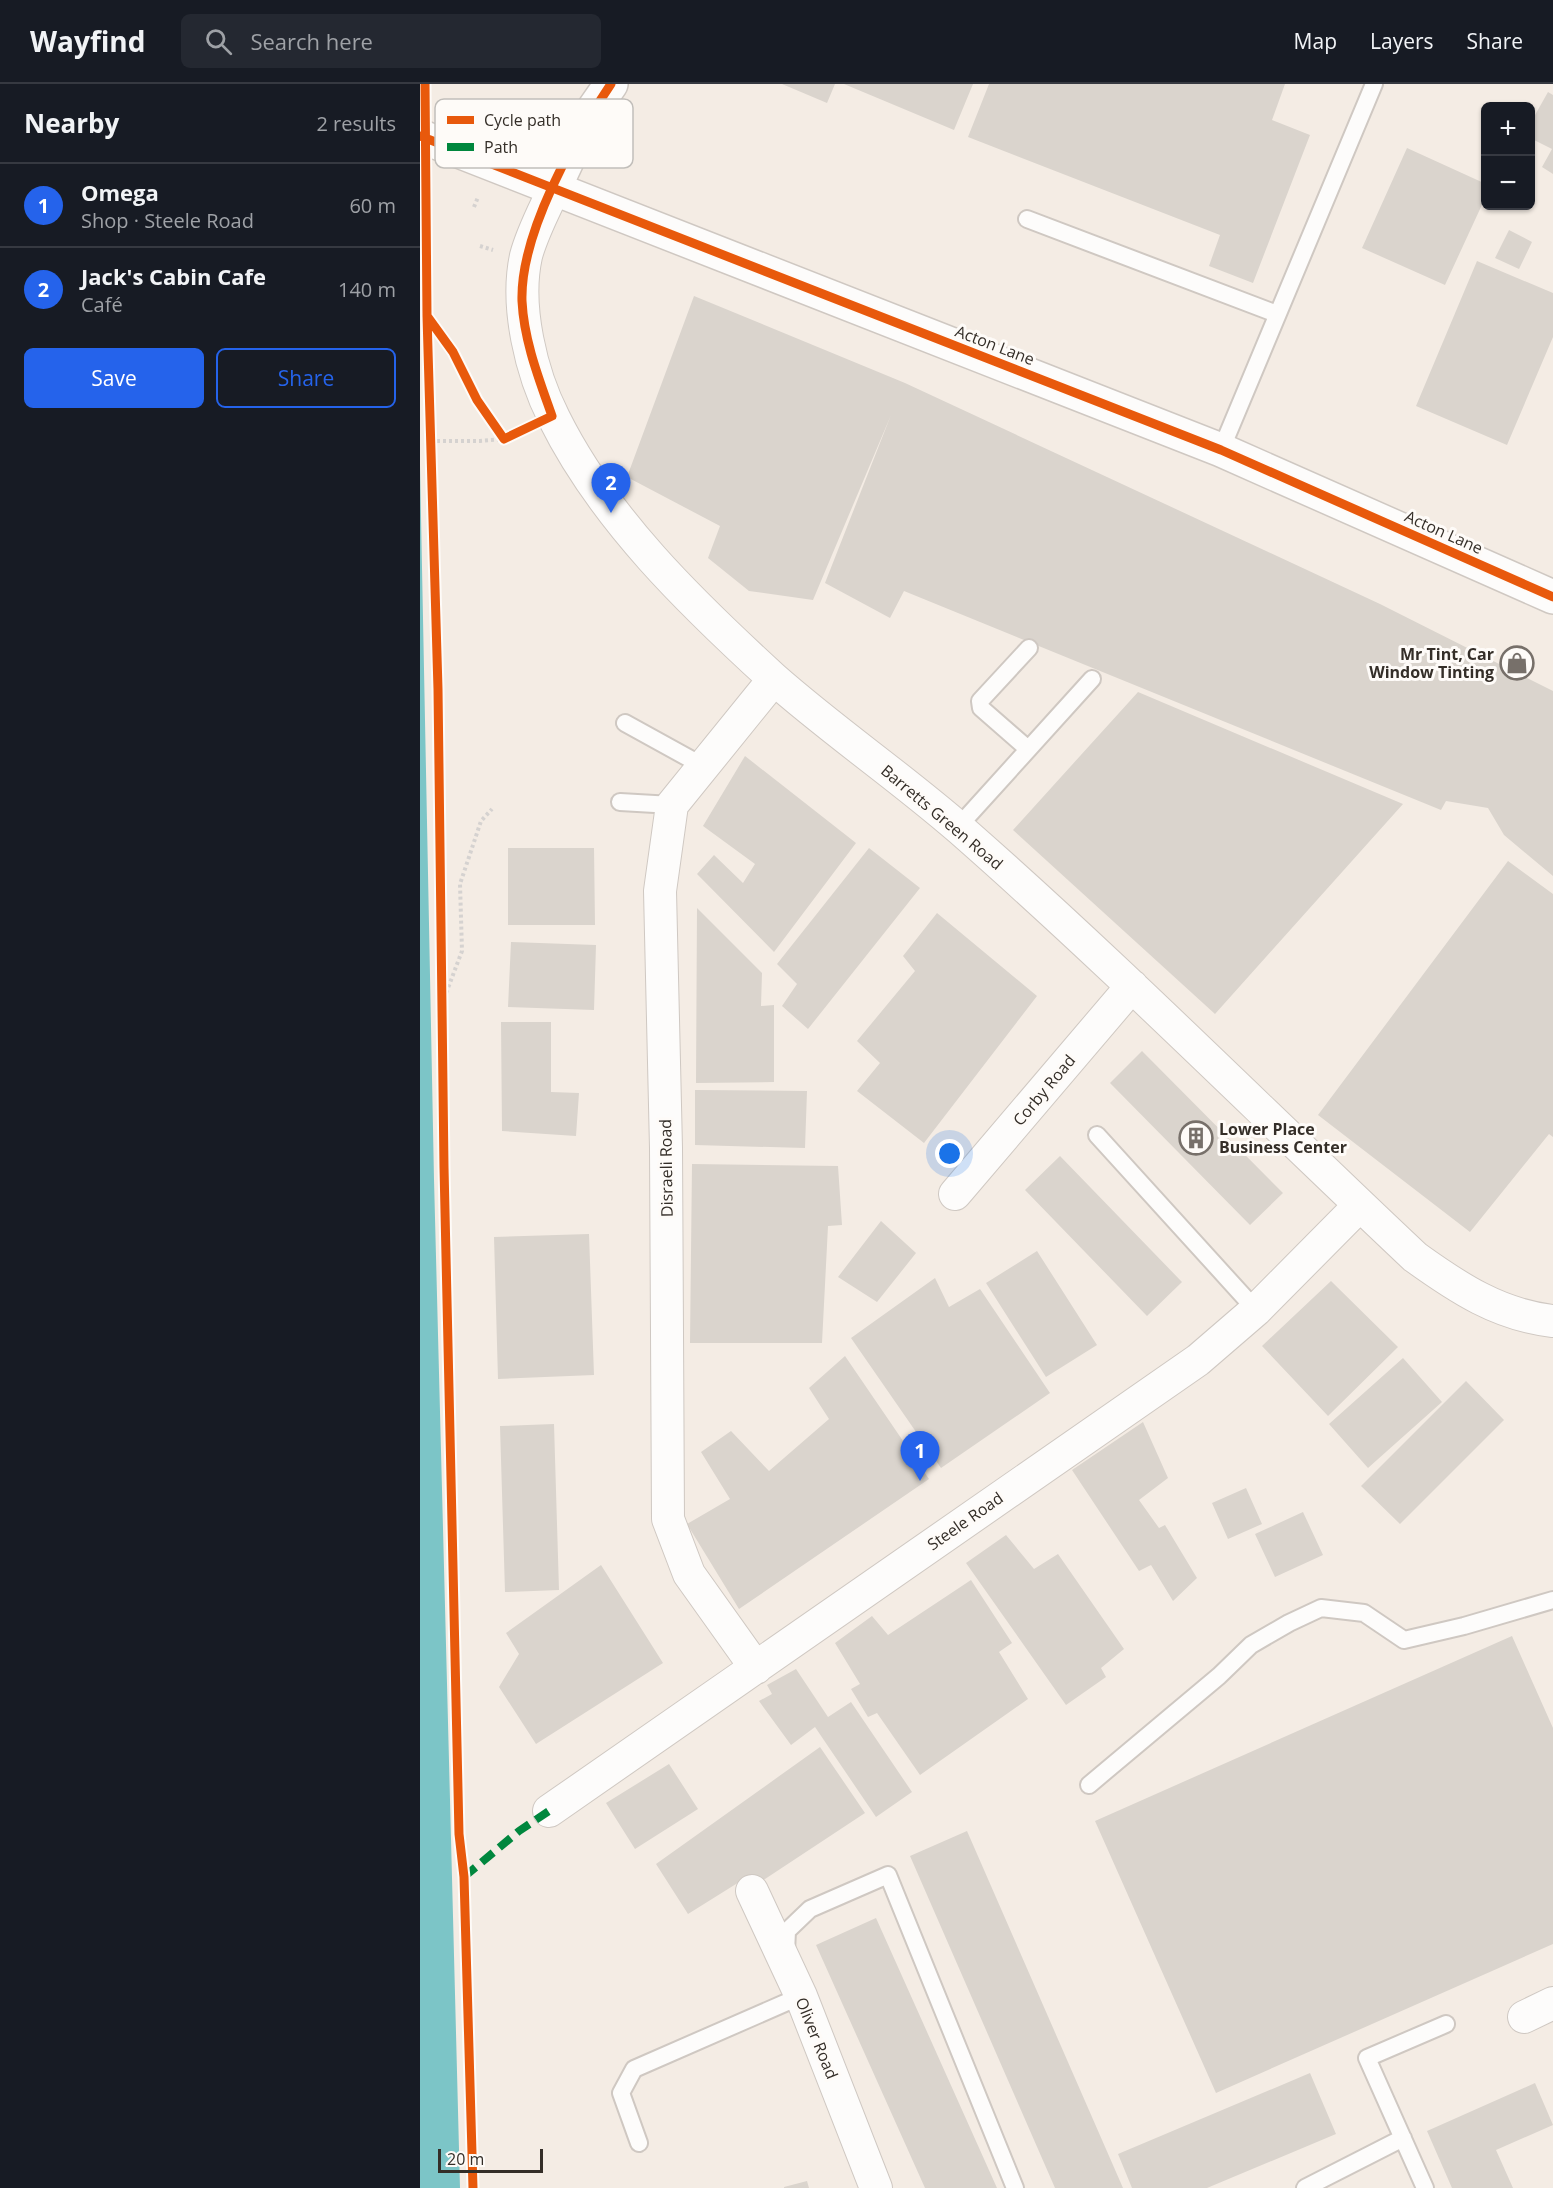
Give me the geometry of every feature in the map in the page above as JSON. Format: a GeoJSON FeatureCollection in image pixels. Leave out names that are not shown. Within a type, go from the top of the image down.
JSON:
{"type":"FeatureCollection","features":[{"type":"Feature","properties":{"kind":"main road"},"geometry":{"type":"LineString","coordinates":[[601,99],[611,84]]}},
{"type":"Feature","properties":{"kind":"main road","name":"Acton Lane"},"geometry":{"type":"LineString","coordinates":[[420,136],[435,143]]}},
{"type":"Feature","properties":{"kind":"main road","name":"Acton Lane"},"geometry":{"type":"LineString","coordinates":[[498,168],[1221,450],[1553,597]]}},
{"type":"Feature","properties":{"kind":"main road"},"geometry":{"type":"LineString","coordinates":[[554,189],[564,168]]}},
{"type":"Feature","properties":{"kind":"street","name":"Barretts Green Road"},"geometry":{"type":"LineString","coordinates":[[554,189],[526,257],[522,300],[531,354],[552,416],[581,465],[648,553],[774,679],[958,827],[1132,986],[1415,1257],[1458,1288],[1508,1313],[1553,1321]]}},
{"type":"Feature","properties":{"kind":"street"},"geometry":{"type":"LineString","coordinates":[[672,805],[774,679]]}},
{"type":"Feature","properties":{"kind":"street","name":"Disraeli Road"},"geometry":{"type":"LineString","coordinates":[[672,805],[660,891],[666,1148],[668,1519],[689,1574],[756,1668]]}},
{"type":"Feature","properties":{"kind":"street","name":"Corby Road"},"geometry":{"type":"LineString","coordinates":[[955,1194],[1132,986]]}},
{"type":"Feature","properties":{"kind":"street","name":"Steele Road"},"geometry":{"type":"LineString","coordinates":[[549,1811],[1198,1360],[1256,1310],[1360,1205]]}},
{"type":"Feature","properties":{"kind":"street","name":"Oliver Road"},"geometry":{"type":"LineString","coordinates":[[752,1891],[801,1996],[876,2188]]}},
{"type":"Feature","properties":{"kind":"street"},"geometry":{"type":"LineString","coordinates":[[1524,2017],[1553,2003]]}},
{"type":"Feature","properties":{"kind":"lane"},"geometry":{"type":"LineString","coordinates":[[1221,450],[1374,84]]}},
{"type":"Feature","properties":{"kind":"lane"},"geometry":{"type":"LineString","coordinates":[[1027,219],[1277,314]]}},
{"type":"Feature","properties":{"kind":"lane"},"geometry":{"type":"LineString","coordinates":[[1028,749],[981,708],[980,701],[1029,648]]}},
{"type":"Feature","properties":{"kind":"lane"},"geometry":{"type":"LineString","coordinates":[[958,827],[1092,679]]}},
{"type":"Feature","properties":{"kind":"lane"},"geometry":{"type":"LineString","coordinates":[[625,723],[704,766]]}},
{"type":"Feature","properties":{"kind":"lane"},"geometry":{"type":"LineString","coordinates":[[620,802],[672,805]]}},
{"type":"Feature","properties":{"kind":"lane"},"geometry":{"type":"LineString","coordinates":[[1097,1135],[1256,1310]]}},
{"type":"Feature","properties":{"kind":"lane"},"geometry":{"type":"LineString","coordinates":[[1089,1785],[1219,1676],[1251,1644],[1321,1608],[1364,1613],[1404,1640],[1464,1626],[1553,1600]]}},
{"type":"Feature","properties":{"kind":"lane"},"geometry":{"type":"LineString","coordinates":[[786,1963],[787,1931],[810,1909],[888,1875],[1015,2188]]}},
{"type":"Feature","properties":{"kind":"lane"},"geometry":{"type":"LineString","coordinates":[[639,2143],[621,2092],[634,2069],[801,1996]]}},
{"type":"Feature","properties":{"kind":"lane"},"geometry":{"type":"LineString","coordinates":[[1425,2188],[1367,2058],[1446,2024]]}},
{"type":"Feature","properties":{"kind":"lane"},"geometry":{"type":"LineString","coordinates":[[1305,2188],[1403,2138]]}},
{"type":"Feature","properties":{"kind":"path"},"geometry":{"type":"LineString","coordinates":[[474,207],[478,197]]}},
{"type":"Feature","properties":{"kind":"path"},"geometry":{"type":"LineString","coordinates":[[480,246],[500,251]]}},
{"type":"Feature","properties":{"kind":"path"},"geometry":{"type":"LineString","coordinates":[[431,441],[504,439],[552,416]]}},
{"type":"Feature","properties":{"kind":"path"},"geometry":{"type":"LineString","coordinates":[[431,429],[432,452]]}},
{"type":"Feature","properties":{"kind":"path"},"geometry":{"type":"LineString","coordinates":[[496,430],[504,439]]}},
{"type":"Feature","properties":{"kind":"path"},"geometry":{"type":"LineString","coordinates":[[442,1004],[462,951],[460,884],[481,821],[492,809]]}},
{"type":"Feature","properties":{"kind":"path"},"geometry":{"type":"LineString","coordinates":[[441,969],[442,1016]]}},
{"type":"Feature","properties":{"kind":"water"},"geometry":{"type":"Polygon","coordinates":[[[420,465],[434,1179],[460,2188],[420,2188],[420,465]]]}},
{"type":"Feature","properties":{"kind":"building"},"geometry":{"type":"Polygon","coordinates":[[[782,84],[835,84],[827,103],[782,84]]]}},
{"type":"Feature","properties":{"kind":"building"},"geometry":{"type":"Polygon","coordinates":[[[844,84],[973,84],[954,130],[844,84]]]}},
{"type":"Feature","properties":{"kind":"building"},"geometry":{"type":"Polygon","coordinates":[[[989,84],[1285,84],[1272,120],[1310,135],[1253,283],[1209,266],[1220,235],[968,137],[989,84]]]}},
{"type":"Feature","properties":{"kind":"building"},"geometry":{"type":"Polygon","coordinates":[[[1548,92],[1553,95],[1553,174],[1542,167],[1552,149],[1535,140],[1535,115],[1548,92]]]}},
{"type":"Feature","properties":{"kind":"building"},"geometry":{"type":"Polygon","coordinates":[[[1407,148],[1481,182],[1481,207],[1445,285],[1362,248],[1407,148]]]}},
{"type":"Feature","properties":{"kind":"building"},"geometry":{"type":"Polygon","coordinates":[[[1509,230],[1532,242],[1519,269],[1495,258],[1509,230]]]}},
{"type":"Feature","properties":{"kind":"building"},"geometry":{"type":"Polygon","coordinates":[[[1477,261],[1553,293],[1553,337],[1507,445],[1416,406],[1477,261]]]}},
{"type":"Feature","properties":{"kind":"building"},"geometry":{"type":"Polygon","coordinates":[[[694,296],[905,383],[1380,604],[1553,691],[1553,876],[1504,835],[1488,808],[1446,801],[1441,810],[904,591],[890,618],[825,583],[891,415],[813,600],[749,591],[708,558],[720,526],[627,477],[694,296]]]}},
{"type":"Feature","properties":{"kind":"building"},"geometry":{"type":"Polygon","coordinates":[[[1138,692],[1403,804],[1215,1014],[1013,830],[1138,692]]]}},
{"type":"Feature","properties":{"kind":"building"},"geometry":{"type":"Polygon","coordinates":[[[745,756],[856,843],[774,952],[697,874],[714,855],[743,883],[755,864],[703,826],[745,756]]]}},
{"type":"Feature","properties":{"kind":"building"},"geometry":{"type":"Polygon","coordinates":[[[508,848],[594,848],[595,925],[508,925],[508,848]]]}},
{"type":"Feature","properties":{"kind":"building"},"geometry":{"type":"Polygon","coordinates":[[[869,848],[920,888],[808,1029],[782,1006],[797,984],[777,964],[869,848]]]}},
{"type":"Feature","properties":{"kind":"building"},"geometry":{"type":"Polygon","coordinates":[[[1508,861],[1553,894],[1553,1137],[1549,1134],[1470,1232],[1318,1115],[1508,861]]]}},
{"type":"Feature","properties":{"kind":"building"},"geometry":{"type":"Polygon","coordinates":[[[697,908],[762,973],[761,1006],[774,1005],[774,1082],[696,1083],[697,908]]]}},
{"type":"Feature","properties":{"kind":"building"},"geometry":{"type":"Polygon","coordinates":[[[937,913],[1037,996],[924,1143],[857,1091],[880,1063],[857,1041],[915,971],[903,956],[937,913]]]}},
{"type":"Feature","properties":{"kind":"building"},"geometry":{"type":"Polygon","coordinates":[[[511,942],[596,945],[594,1010],[508,1007],[511,942]]]}},
{"type":"Feature","properties":{"kind":"building"},"geometry":{"type":"Polygon","coordinates":[[[501,1022],[551,1022],[551,1092],[579,1093],[576,1136],[502,1131],[501,1022]]]}},
{"type":"Feature","properties":{"kind":"building","name":"Lower Place Business Center"},"geometry":{"type":"Polygon","coordinates":[[[1142,1051],[1283,1193],[1250,1225],[1110,1083],[1142,1051]]]}},
{"type":"Feature","properties":{"kind":"building"},"geometry":{"type":"Polygon","coordinates":[[[695,1090],[807,1091],[805,1148],[695,1145],[695,1090]]]}},
{"type":"Feature","properties":{"kind":"building"},"geometry":{"type":"Polygon","coordinates":[[[1060,1156],[1182,1282],[1147,1316],[1025,1190],[1060,1156]]]}},
{"type":"Feature","properties":{"kind":"building"},"geometry":{"type":"Polygon","coordinates":[[[692,1164],[838,1166],[842,1225],[828,1226],[822,1343],[690,1343],[692,1164]]]}},
{"type":"Feature","properties":{"kind":"building"},"geometry":{"type":"Polygon","coordinates":[[[881,1221],[916,1253],[877,1302],[838,1277],[881,1221]]]}},
{"type":"Feature","properties":{"kind":"building"},"geometry":{"type":"Polygon","coordinates":[[[589,1234],[594,1375],[498,1379],[494,1237],[589,1234]]]}},
{"type":"Feature","properties":{"kind":"building"},"geometry":{"type":"Polygon","coordinates":[[[1037,1251],[1097,1345],[1046,1377],[986,1283],[1037,1251]]]}},
{"type":"Feature","properties":{"kind":"building"},"geometry":{"type":"Polygon","coordinates":[[[935,1278],[949,1307],[980,1289],[1050,1393],[941,1468],[851,1338],[935,1278]]]}},
{"type":"Feature","properties":{"kind":"building"},"geometry":{"type":"Polygon","coordinates":[[[1331,1281],[1398,1347],[1328,1416],[1262,1346],[1331,1281]]]}},
{"type":"Feature","properties":{"kind":"building"},"geometry":{"type":"Polygon","coordinates":[[[845,1356],[929,1479],[739,1609],[687,1524],[730,1499],[701,1452],[731,1431],[769,1471],[829,1419],[809,1388],[845,1356]]]}},
{"type":"Feature","properties":{"kind":"building"},"geometry":{"type":"Polygon","coordinates":[[[1403,1358],[1442,1402],[1368,1468],[1329,1424],[1403,1358]]]}},
{"type":"Feature","properties":{"kind":"building"},"geometry":{"type":"Polygon","coordinates":[[[1466,1381],[1504,1420],[1400,1524],[1361,1486],[1466,1381]]]}},
{"type":"Feature","properties":{"kind":"building"},"geometry":{"type":"Polygon","coordinates":[[[1143,1422],[1168,1478],[1139,1500],[1159,1528],[1165,1525],[1197,1578],[1173,1601],[1151,1565],[1139,1571],[1072,1470],[1143,1422]]]}},
{"type":"Feature","properties":{"kind":"building"},"geometry":{"type":"Polygon","coordinates":[[[554,1424],[559,1590],[505,1592],[500,1426],[554,1424]]]}},
{"type":"Feature","properties":{"kind":"building"},"geometry":{"type":"Polygon","coordinates":[[[1246,1488],[1262,1524],[1228,1539],[1212,1503],[1246,1488]]]}},
{"type":"Feature","properties":{"kind":"building"},"geometry":{"type":"Polygon","coordinates":[[[1303,1512],[1323,1555],[1275,1577],[1255,1534],[1303,1512]]]}},
{"type":"Feature","properties":{"kind":"building"},"geometry":{"type":"Polygon","coordinates":[[[1006,1535],[1034,1569],[1058,1554],[1124,1649],[1101,1668],[1106,1677],[1066,1705],[966,1563],[1006,1535]]]}},
{"type":"Feature","properties":{"kind":"building"},"geometry":{"type":"Polygon","coordinates":[[[601,1565],[663,1663],[536,1744],[499,1687],[519,1654],[506,1633],[601,1565]]]}},
{"type":"Feature","properties":{"kind":"building"},"geometry":{"type":"Polygon","coordinates":[[[971,1580],[1012,1643],[999,1652],[1028,1699],[920,1775],[877,1713],[868,1717],[851,1689],[860,1684],[835,1643],[872,1616],[888,1635],[971,1580]]]}},
{"type":"Feature","properties":{"kind":"building"},"geometry":{"type":"Polygon","coordinates":[[[1512,1636],[1553,1728],[1553,1944],[1216,2093],[1095,1821],[1512,1636]]]}},
{"type":"Feature","properties":{"kind":"building"},"geometry":{"type":"Polygon","coordinates":[[[796,1669],[828,1717],[851,1702],[912,1792],[876,1817],[815,1727],[791,1745],[759,1701],[772,1694],[767,1685],[796,1669]]]}},
{"type":"Feature","properties":{"kind":"building"},"geometry":{"type":"Polygon","coordinates":[[[820,1747],[865,1813],[756,1885],[752,1874],[688,1914],[656,1864],[820,1747]]]}},
{"type":"Feature","properties":{"kind":"building"},"geometry":{"type":"Polygon","coordinates":[[[669,1764],[698,1809],[635,1849],[606,1803],[669,1764]]]}},
{"type":"Feature","properties":{"kind":"building"},"geometry":{"type":"Polygon","coordinates":[[[967,1831],[1123,2188],[1055,2188],[910,1856],[967,1831]]]}},
{"type":"Feature","properties":{"kind":"building"},"geometry":{"type":"Polygon","coordinates":[[[876,1918],[997,2188],[925,2188],[816,1945],[876,1918]]]}},
{"type":"Feature","properties":{"kind":"building"},"geometry":{"type":"Polygon","coordinates":[[[1310,2073],[1336,2134],[1207,2188],[1132,2188],[1118,2154],[1310,2073]]]}},
{"type":"Feature","properties":{"kind":"building"},"geometry":{"type":"Polygon","coordinates":[[[1535,2083],[1553,2125],[1496,2150],[1513,2188],[1452,2188],[1427,2131],[1535,2083]]]}},
{"type":"Feature","properties":{"kind":"building"},"geometry":{"type":"Polygon","coordinates":[[[807,2181],[809,2188],[784,2188],[784,2187],[807,2181]]]}},
{"type":"Feature","properties":{"kind":"marked path"},"geometry":{"type":"LineString","coordinates":[[464,1877],[519,1831],[549,1811]]}},
{"type":"Feature","properties":{"kind":"cycle path"},"geometry":{"type":"LineString","coordinates":[[425,84],[427,316],[438,689],[444,1167],[459,1834],[464,1877],[473,2188]]}},
{"type":"Feature","properties":{"kind":"cycle path"},"geometry":{"type":"LineString","coordinates":[[601,99],[611,84]]}},
{"type":"Feature","properties":{"kind":"cycle path"},"geometry":{"type":"LineString","coordinates":[[420,136],[435,142]]}},
{"type":"Feature","properties":{"kind":"cycle path"},"geometry":{"type":"LineString","coordinates":[[502,168],[1221,450],[1553,597]]}},
{"type":"Feature","properties":{"kind":"cycle path"},"geometry":{"type":"LineString","coordinates":[[427,316],[453,352],[477,400],[504,439],[552,416],[533,360],[522,301],[530,246],[562,168]]}},
{"type":"Feature","properties":{"kind":"place","name":"Jack's Cabin Cafe"},"geometry":{"type":"Point","coordinates":[611,513]}},
{"type":"Feature","properties":{"kind":"place","name":"Mr Tint, Car Window Tinting"},"geometry":{"type":"Point","coordinates":[1517,663]}},
{"type":"Feature","properties":{"kind":"place","name":"Lower Place Business Center"},"geometry":{"type":"Point","coordinates":[1196,1138]}},
{"type":"Feature","properties":{"kind":"place","name":"Omega"},"geometry":{"type":"Point","coordinates":[920,1481]}}]}
